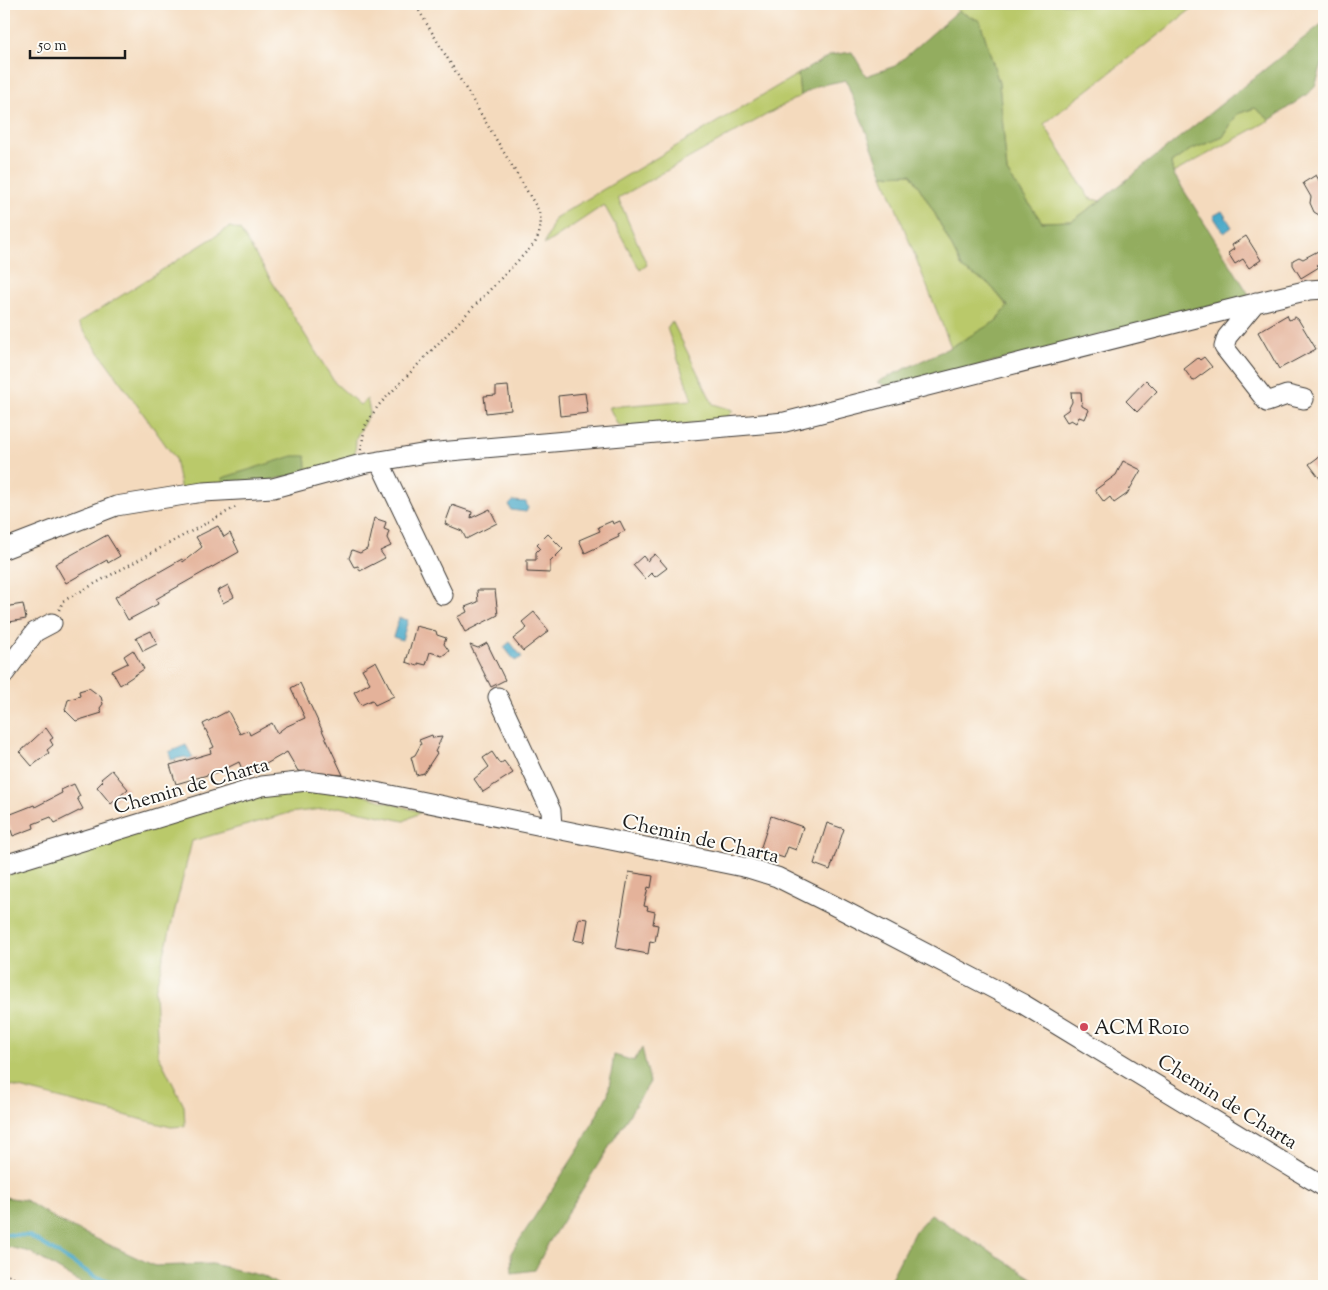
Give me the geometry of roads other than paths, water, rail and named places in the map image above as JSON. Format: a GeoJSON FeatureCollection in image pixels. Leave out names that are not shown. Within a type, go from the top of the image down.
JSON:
{"type":"FeatureCollection","features":[{"type":"Feature","properties":{"kind":"street"},"geometry":{"type":"LineString","coordinates":[[4,549],[116,506],[203,492],[273,488],[370,462],[427,453],[784,422],[1256,302],[1309,290],[1324,290]]}},
{"type":"Feature","properties":{"kind":"street"},"geometry":{"type":"LineString","coordinates":[[1256,302],[1227,337],[1224,347],[1267,402],[1287,395],[1304,399]]}},
{"type":"Feature","properties":{"kind":"street"},"geometry":{"type":"LineString","coordinates":[[370,462],[443,595]]}},
{"type":"Feature","properties":{"kind":"street"},"geometry":{"type":"LineString","coordinates":[[4,674],[35,632],[52,623]]}},
{"type":"Feature","properties":{"kind":"street"},"geometry":{"type":"LineString","coordinates":[[498,697],[551,811],[552,827]]}},
{"type":"Feature","properties":{"kind":"street","name":"Chemin de Charta"},"geometry":{"type":"LineString","coordinates":[[4,865],[262,786],[292,781],[351,787],[727,863],[777,877],[1031,1008],[1324,1187]]}},
{"type":"Feature","properties":{"kind":"water"},"geometry":{"type":"Polygon","coordinates":[[[1222,211],[1232,227],[1224,233],[1213,216],[1222,211]]]}},
{"type":"Feature","properties":{"kind":"water"},"geometry":{"type":"Polygon","coordinates":[[[513,501],[526,502],[528,508],[526,512],[511,510],[509,505],[513,501]]]}},
{"type":"Feature","properties":{"kind":"water"},"geometry":{"type":"Polygon","coordinates":[[[399,618],[408,620],[402,640],[393,637],[399,618]]]}},
{"type":"Feature","properties":{"kind":"water"},"geometry":{"type":"Polygon","coordinates":[[[510,642],[522,657],[515,661],[504,647],[510,642]]]}},
{"type":"Feature","properties":{"kind":"water"},"geometry":{"type":"Polygon","coordinates":[[[186,745],[193,758],[185,757],[171,760],[169,752],[186,745]]]}},
{"type":"Feature","properties":{"kind":"waterway"},"geometry":{"type":"LineString","coordinates":[[4,1234],[30,1236],[94,1276],[124,1286]]}},
{"type":"Feature","properties":{"kind":"place","name":"ACM R010"},"geometry":{"type":"Point","coordinates":[1084,1027]}}]}
